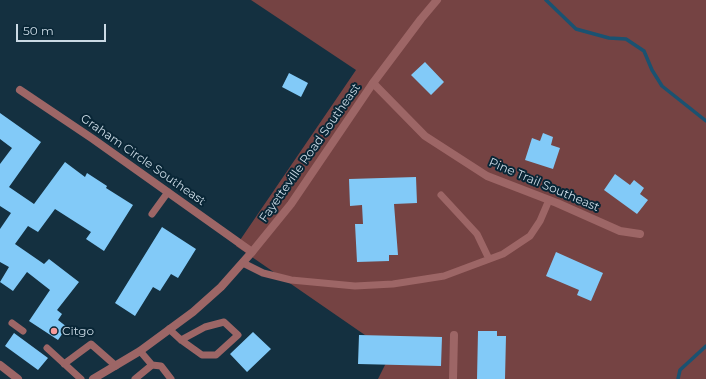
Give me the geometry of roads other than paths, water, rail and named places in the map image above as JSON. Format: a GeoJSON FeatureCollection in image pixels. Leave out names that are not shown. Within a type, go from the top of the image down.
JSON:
{"type":"FeatureCollection","features":[{"type":"Feature","properties":{"kind":"street","name":"Fayetteville Road Southeast"},"geometry":{"type":"LineString","coordinates":[[93,379],[140,351],[193,312],[221,288],[291,204],[373,83],[437,0]]}},
{"type":"Feature","properties":{"kind":"street","name":"Pine Trail Southeast"},"geometry":{"type":"LineString","coordinates":[[373,83],[425,136],[488,176],[549,200],[620,231],[640,234]]}},
{"type":"Feature","properties":{"kind":"street","name":"Graham Circle Southeast"},"geometry":{"type":"LineString","coordinates":[[20,90],[252,252]]}},
{"type":"Feature","properties":{"kind":"street"},"geometry":{"type":"LineString","coordinates":[[453,379],[454,335]]}},
{"type":"Feature","properties":{"kind":"street"},"geometry":{"type":"LineString","coordinates":[[0,366],[18,379]]}},
{"type":"Feature","properties":{"kind":"lane"},"geometry":{"type":"LineString","coordinates":[[152,214],[168,192]]}},
{"type":"Feature","properties":{"kind":"lane"},"geometry":{"type":"LineString","coordinates":[[441,195],[476,234],[489,260]]}},
{"type":"Feature","properties":{"kind":"lane"},"geometry":{"type":"LineString","coordinates":[[243,263],[263,273],[291,280],[355,286],[393,284],[444,276],[503,254],[530,236],[540,221],[549,200]]}},
{"type":"Feature","properties":{"kind":"lane"},"geometry":{"type":"LineString","coordinates":[[169,329],[181,340],[202,355],[216,355],[238,334],[224,322],[205,327],[181,340]]}},
{"type":"Feature","properties":{"kind":"lane"},"geometry":{"type":"LineString","coordinates":[[12,323],[23,331]]}},
{"type":"Feature","properties":{"kind":"lane"},"geometry":{"type":"LineString","coordinates":[[64,364],[92,344],[116,366]]}},
{"type":"Feature","properties":{"kind":"lane"},"geometry":{"type":"LineString","coordinates":[[47,348],[81,379]]}},
{"type":"Feature","properties":{"kind":"lane"},"geometry":{"type":"LineString","coordinates":[[140,351],[152,365],[161,366],[171,379]]}},
{"type":"Feature","properties":{"kind":"lane"},"geometry":{"type":"LineString","coordinates":[[135,379],[152,365]]}},
{"type":"Feature","properties":{"kind":"waterway"},"geometry":{"type":"LineString","coordinates":[[546,0],[576,29],[609,38],[626,39],[644,51],[652,70],[662,86],[706,121]]}},
{"type":"Feature","properties":{"kind":"waterway"},"geometry":{"type":"LineString","coordinates":[[678,379],[680,370],[706,346]]}},
{"type":"Feature","properties":{"kind":"place","name":"Citgo"},"geometry":{"type":"Point","coordinates":[54,331]}}]}
